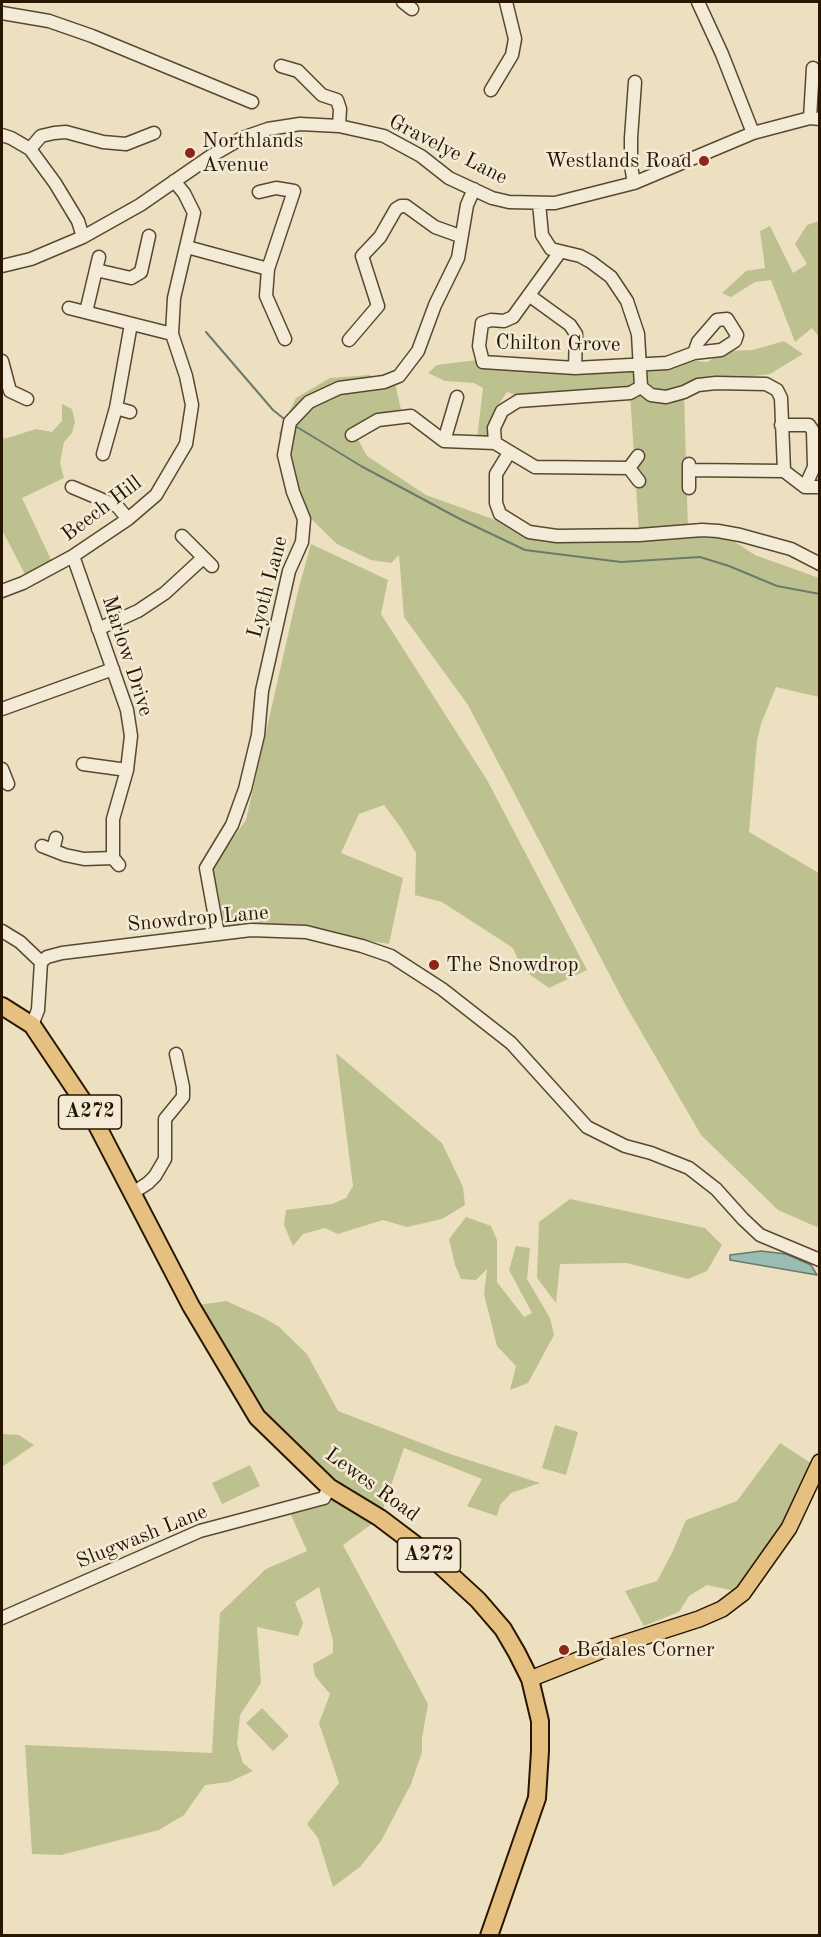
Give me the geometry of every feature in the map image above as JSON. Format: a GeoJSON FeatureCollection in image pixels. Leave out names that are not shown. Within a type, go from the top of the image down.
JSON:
{"type":"FeatureCollection","features":[{"type":"Feature","properties":{"kind":"highway","name":"Lewes Road"},"geometry":{"type":"LineString","coordinates":[[2,1006],[32,1025],[89,1110],[191,1306],[257,1417],[329,1487],[380,1518],[429,1555],[478,1600],[503,1629],[530,1679],[540,1721],[537,1798],[489,1935]]}},
{"type":"Feature","properties":{"kind":"main road"},"geometry":{"type":"LineString","coordinates":[[530,1679],[722,1609],[743,1593],[789,1528],[819,1462]]}},
{"type":"Feature","properties":{"kind":"street"},"geometry":{"type":"LineString","coordinates":[[491,90],[512,55],[515,39],[506,2]]}},
{"type":"Feature","properties":{"kind":"street"},"geometry":{"type":"LineString","coordinates":[[698,2],[722,54],[753,133]]}},
{"type":"Feature","properties":{"kind":"street"},"geometry":{"type":"LineString","coordinates":[[2,13],[49,21],[92,36],[252,102]]}},
{"type":"Feature","properties":{"kind":"street"},"geometry":{"type":"LineString","coordinates":[[2,266],[31,259],[120,218],[211,156],[242,138],[268,129],[300,124],[336,126],[340,109],[337,100],[322,95],[298,71],[281,66]]}},
{"type":"Feature","properties":{"kind":"street"},"geometry":{"type":"LineString","coordinates":[[813,68],[815,119]]}},
{"type":"Feature","properties":{"kind":"street"},"geometry":{"type":"LineString","coordinates":[[634,183],[631,166],[631,138],[635,82]]}},
{"type":"Feature","properties":{"kind":"street","name":"Gravelye Lane"},"geometry":{"type":"LineString","coordinates":[[336,126],[384,136],[421,156],[449,177],[492,198],[509,202],[555,203],[634,183],[753,133],[815,119]]}},
{"type":"Feature","properties":{"kind":"street"},"geometry":{"type":"LineString","coordinates":[[30,149],[41,136],[54,133],[66,132],[103,142],[126,144],[154,133]]}},
{"type":"Feature","properties":{"kind":"street"},"geometry":{"type":"LineString","coordinates":[[2,135],[30,149],[55,183],[78,221],[83,237]]}},
{"type":"Feature","properties":{"kind":"street","name":"Beech Hill"},"geometry":{"type":"LineString","coordinates":[[2,591],[23,583],[73,556],[128,519],[156,495],[186,444],[192,405],[186,376],[172,334],[174,298],[194,213],[184,193],[174,181]]}},
{"type":"Feature","properties":{"kind":"street"},"geometry":{"type":"LineString","coordinates":[[259,192],[276,188],[294,191],[268,269],[266,296],[285,339]]}},
{"type":"Feature","properties":{"kind":"street","name":"Lyoth Lane"},"geometry":{"type":"LineString","coordinates":[[218,934],[206,868],[232,825],[244,789],[258,735],[262,691],[289,571],[302,542],[304,519],[293,492],[284,455],[290,422],[309,402],[339,388],[384,382],[399,376],[418,351],[435,305],[458,258],[467,205],[474,189]]}},
{"type":"Feature","properties":{"kind":"street"},"geometry":{"type":"LineString","coordinates":[[539,203],[542,235],[551,249],[580,256],[591,262],[611,277],[621,290],[634,318],[638,334],[641,387],[651,395],[666,397],[698,385],[716,383],[766,384],[777,390],[781,398],[784,471]]}},
{"type":"Feature","properties":{"kind":"street"},"geometry":{"type":"LineString","coordinates":[[349,340],[382,306],[362,255],[380,237],[396,209],[406,206],[435,227],[460,236]]}},
{"type":"Feature","properties":{"kind":"street"},"geometry":{"type":"LineString","coordinates":[[96,270],[131,278],[141,272],[149,236]]}},
{"type":"Feature","properties":{"kind":"street"},"geometry":{"type":"LineString","coordinates":[[187,247],[268,269]]}},
{"type":"Feature","properties":{"kind":"street","name":"Chilton Grove"},"geometry":{"type":"LineString","coordinates":[[560,252],[513,317],[504,321],[491,320],[482,323],[478,346],[483,362],[574,368],[639,365],[668,363],[694,352]]}},
{"type":"Feature","properties":{"kind":"street"},"geometry":{"type":"LineString","coordinates":[[86,312],[99,257]]}},
{"type":"Feature","properties":{"kind":"street"},"geometry":{"type":"LineString","coordinates":[[530,296],[570,325],[576,334],[574,368]]}},
{"type":"Feature","properties":{"kind":"street"},"geometry":{"type":"LineString","coordinates":[[69,308],[172,334]]}},
{"type":"Feature","properties":{"kind":"street"},"geometry":{"type":"LineString","coordinates":[[103,454],[116,408],[131,324]]}},
{"type":"Feature","properties":{"kind":"street"},"geometry":{"type":"LineString","coordinates":[[2,361],[10,390],[27,399]]}},
{"type":"Feature","properties":{"kind":"street"},"geometry":{"type":"LineString","coordinates":[[495,444],[494,428],[502,411],[518,401],[630,393],[641,387]]}},
{"type":"Feature","properties":{"kind":"street"},"geometry":{"type":"LineString","coordinates":[[444,441],[457,397]]}},
{"type":"Feature","properties":{"kind":"street"},"geometry":{"type":"LineString","coordinates":[[116,408],[130,412]]}},
{"type":"Feature","properties":{"kind":"street"},"geometry":{"type":"LineString","coordinates":[[352,435],[378,420],[411,416],[444,441],[495,444],[535,467],[629,468]]}},
{"type":"Feature","properties":{"kind":"street"},"geometry":{"type":"LineString","coordinates":[[781,425],[809,425],[813,431],[814,467],[805,487]]}},
{"type":"Feature","properties":{"kind":"street"},"geometry":{"type":"LineString","coordinates":[[509,453],[496,474],[496,503],[500,514],[529,531],[557,536],[702,530],[740,535],[791,549],[819,564]]}},
{"type":"Feature","properties":{"kind":"street"},"geometry":{"type":"LineString","coordinates":[[629,468],[638,456]]}},
{"type":"Feature","properties":{"kind":"street"},"geometry":{"type":"LineString","coordinates":[[689,488],[689,467],[784,471],[805,487],[819,487]]}},
{"type":"Feature","properties":{"kind":"street"},"geometry":{"type":"LineString","coordinates":[[629,468],[639,481]]}},
{"type":"Feature","properties":{"kind":"street"},"geometry":{"type":"LineString","coordinates":[[72,487],[117,506],[128,519]]}},
{"type":"Feature","properties":{"kind":"street"},"geometry":{"type":"LineString","coordinates":[[98,629],[138,611],[208,562],[182,536]]}},
{"type":"Feature","properties":{"kind":"street","name":"Marlow Drive"},"geometry":{"type":"LineString","coordinates":[[50,844],[64,855],[116,862],[113,819],[127,770],[131,736],[127,710],[73,556]]}},
{"type":"Feature","properties":{"kind":"street"},"geometry":{"type":"LineString","coordinates":[[2,709],[113,669]]}},
{"type":"Feature","properties":{"kind":"street"},"geometry":{"type":"LineString","coordinates":[[89,762],[127,770]]}},
{"type":"Feature","properties":{"kind":"street"},"geometry":{"type":"LineString","coordinates":[[2,770],[8,784]]}},
{"type":"Feature","properties":{"kind":"street","name":"Snowdrop Lane"},"geometry":{"type":"LineString","coordinates":[[41,962],[47,957],[62,952],[251,930],[306,932],[391,956],[442,989],[511,1043],[587,1128],[625,1146],[651,1153],[689,1168],[716,1189],[743,1220],[760,1235],[819,1260]]}},
{"type":"Feature","properties":{"kind":"street"},"geometry":{"type":"LineString","coordinates":[[2,931],[20,942],[41,962],[38,1010],[32,1025]]}},
{"type":"Feature","properties":{"kind":"street"},"geometry":{"type":"LineString","coordinates":[[131,1194],[155,1176],[165,1159],[165,1119],[183,1097],[176,1054]]}},
{"type":"Feature","properties":{"kind":"street","name":"Slugwash Lane"},"geometry":{"type":"LineString","coordinates":[[2,1618],[200,1531],[324,1498],[329,1487]]}},
{"type":"Feature","properties":{"kind":"green space"},"geometry":{"type":"Polygon","coordinates":[[[819,221],[819,337],[812,328],[795,342],[771,280],[755,282],[731,297],[722,293],[746,271],[765,268],[760,231],[770,226],[793,273],[807,264],[795,244],[807,225],[819,221]]]}},
{"type":"Feature","properties":{"kind":"green space"},"geometry":{"type":"Polygon","coordinates":[[[784,341],[803,354],[770,374],[737,378],[684,392],[688,532],[718,531],[755,555],[819,578],[819,697],[776,687],[761,724],[757,741],[749,832],[819,873],[819,1228],[778,1210],[701,1135],[625,1004],[468,705],[404,617],[399,555],[391,563],[371,560],[337,544],[300,508],[279,433],[296,398],[330,378],[369,375],[395,383],[402,414],[354,432],[367,456],[426,495],[529,532],[639,534],[630,393],[643,387],[643,370],[689,360],[707,362],[726,351],[753,350],[784,341]]]}},
{"type":"Feature","properties":{"kind":"green space"},"geometry":{"type":"Polygon","coordinates":[[[477,360],[629,369],[633,371],[635,385],[628,391],[520,397],[507,392],[495,410],[488,440],[477,439],[483,388],[474,383],[445,381],[428,373],[437,365],[477,360]]]}},
{"type":"Feature","properties":{"kind":"green space"},"geometry":{"type":"Polygon","coordinates":[[[62,404],[72,409],[75,422],[72,433],[64,442],[60,463],[64,478],[22,498],[53,564],[27,578],[2,530],[2,434],[4,439],[36,429],[52,432],[62,421],[62,404]]]}},
{"type":"Feature","properties":{"kind":"green space"},"geometry":{"type":"Polygon","coordinates":[[[311,544],[388,580],[381,614],[487,780],[587,970],[549,988],[522,969],[513,948],[442,902],[415,895],[416,853],[384,805],[359,814],[341,853],[403,878],[389,944],[288,928],[225,925],[212,868],[246,820],[298,591],[311,544]]]}},
{"type":"Feature","properties":{"kind":"green space"},"geometry":{"type":"Polygon","coordinates":[[[336,1053],[442,1143],[463,1187],[465,1205],[442,1219],[407,1227],[383,1220],[338,1234],[325,1228],[303,1234],[293,1246],[284,1225],[286,1210],[332,1204],[346,1198],[353,1186],[336,1053]]]}},
{"type":"Feature","properties":{"kind":"green space"},"geometry":{"type":"Polygon","coordinates":[[[570,1199],[705,1228],[722,1245],[707,1271],[688,1279],[627,1263],[560,1264],[556,1303],[537,1278],[539,1222],[570,1199]]]}},
{"type":"Feature","properties":{"kind":"green space"},"geometry":{"type":"Polygon","coordinates":[[[466,1217],[491,1226],[497,1240],[497,1282],[524,1317],[532,1313],[509,1270],[516,1246],[530,1248],[527,1279],[550,1318],[554,1335],[528,1383],[510,1390],[516,1366],[497,1346],[484,1294],[487,1269],[476,1280],[461,1279],[455,1265],[449,1239],[466,1217]]]}},
{"type":"Feature","properties":{"kind":"green space"},"geometry":{"type":"Polygon","coordinates":[[[226,1301],[278,1326],[307,1354],[338,1411],[450,1454],[540,1483],[511,1493],[500,1505],[497,1516],[467,1506],[482,1479],[404,1448],[380,1518],[343,1545],[428,1704],[422,1752],[411,1784],[381,1841],[360,1867],[333,1887],[318,1838],[307,1824],[339,1783],[319,1723],[330,1694],[315,1676],[313,1664],[333,1653],[333,1641],[319,1587],[295,1602],[303,1623],[298,1636],[257,1627],[261,1683],[240,1715],[237,1744],[243,1763],[253,1771],[229,1782],[205,1785],[184,1815],[159,1830],[61,1855],[32,1854],[25,1745],[212,1753],[220,1613],[266,1569],[307,1551],[288,1508],[324,1498],[328,1487],[257,1417],[191,1306],[226,1301]]]}},
{"type":"Feature","properties":{"kind":"green space"},"geometry":{"type":"Polygon","coordinates":[[[555,1425],[578,1432],[566,1475],[542,1468],[555,1425]]]}},
{"type":"Feature","properties":{"kind":"green space"},"geometry":{"type":"Polygon","coordinates":[[[2,1434],[19,1435],[34,1445],[2,1467],[2,1434]]]}},
{"type":"Feature","properties":{"kind":"green space"},"geometry":{"type":"Polygon","coordinates":[[[780,1443],[817,1467],[743,1593],[707,1585],[689,1596],[679,1612],[644,1626],[625,1591],[657,1581],[686,1520],[737,1501],[780,1443]]]}},
{"type":"Feature","properties":{"kind":"green space"},"geometry":{"type":"Polygon","coordinates":[[[250,1465],[260,1486],[222,1504],[212,1483],[250,1465]]]}},
{"type":"Feature","properties":{"kind":"green space"},"geometry":{"type":"Polygon","coordinates":[[[262,1708],[289,1736],[273,1751],[246,1723],[262,1708]]]}},
{"type":"Feature","properties":{"kind":"water"},"geometry":{"type":"Polygon","coordinates":[[[761,1251],[786,1254],[811,1265],[817,1275],[730,1260],[730,1255],[761,1251]]]}},
{"type":"Feature","properties":{"kind":"waterway"},"geometry":{"type":"LineString","coordinates":[[206,332],[273,410],[283,418]]}},
{"type":"Feature","properties":{"kind":"waterway"},"geometry":{"type":"LineString","coordinates":[[297,427],[361,466],[460,519],[525,550],[621,562],[700,557],[777,586],[820,594]]}},
{"type":"Feature","properties":{"kind":"place","name":"Northlands Avenue"},"geometry":{"type":"Point","coordinates":[190,153]}},
{"type":"Feature","properties":{"kind":"place","name":"Westlands Road"},"geometry":{"type":"Point","coordinates":[704,161]}},
{"type":"Feature","properties":{"kind":"place","name":"The Snowdrop"},"geometry":{"type":"Point","coordinates":[434,965]}},
{"type":"Feature","properties":{"kind":"place","name":"Bedales Corner"},"geometry":{"type":"Point","coordinates":[564,1650]}}]}
